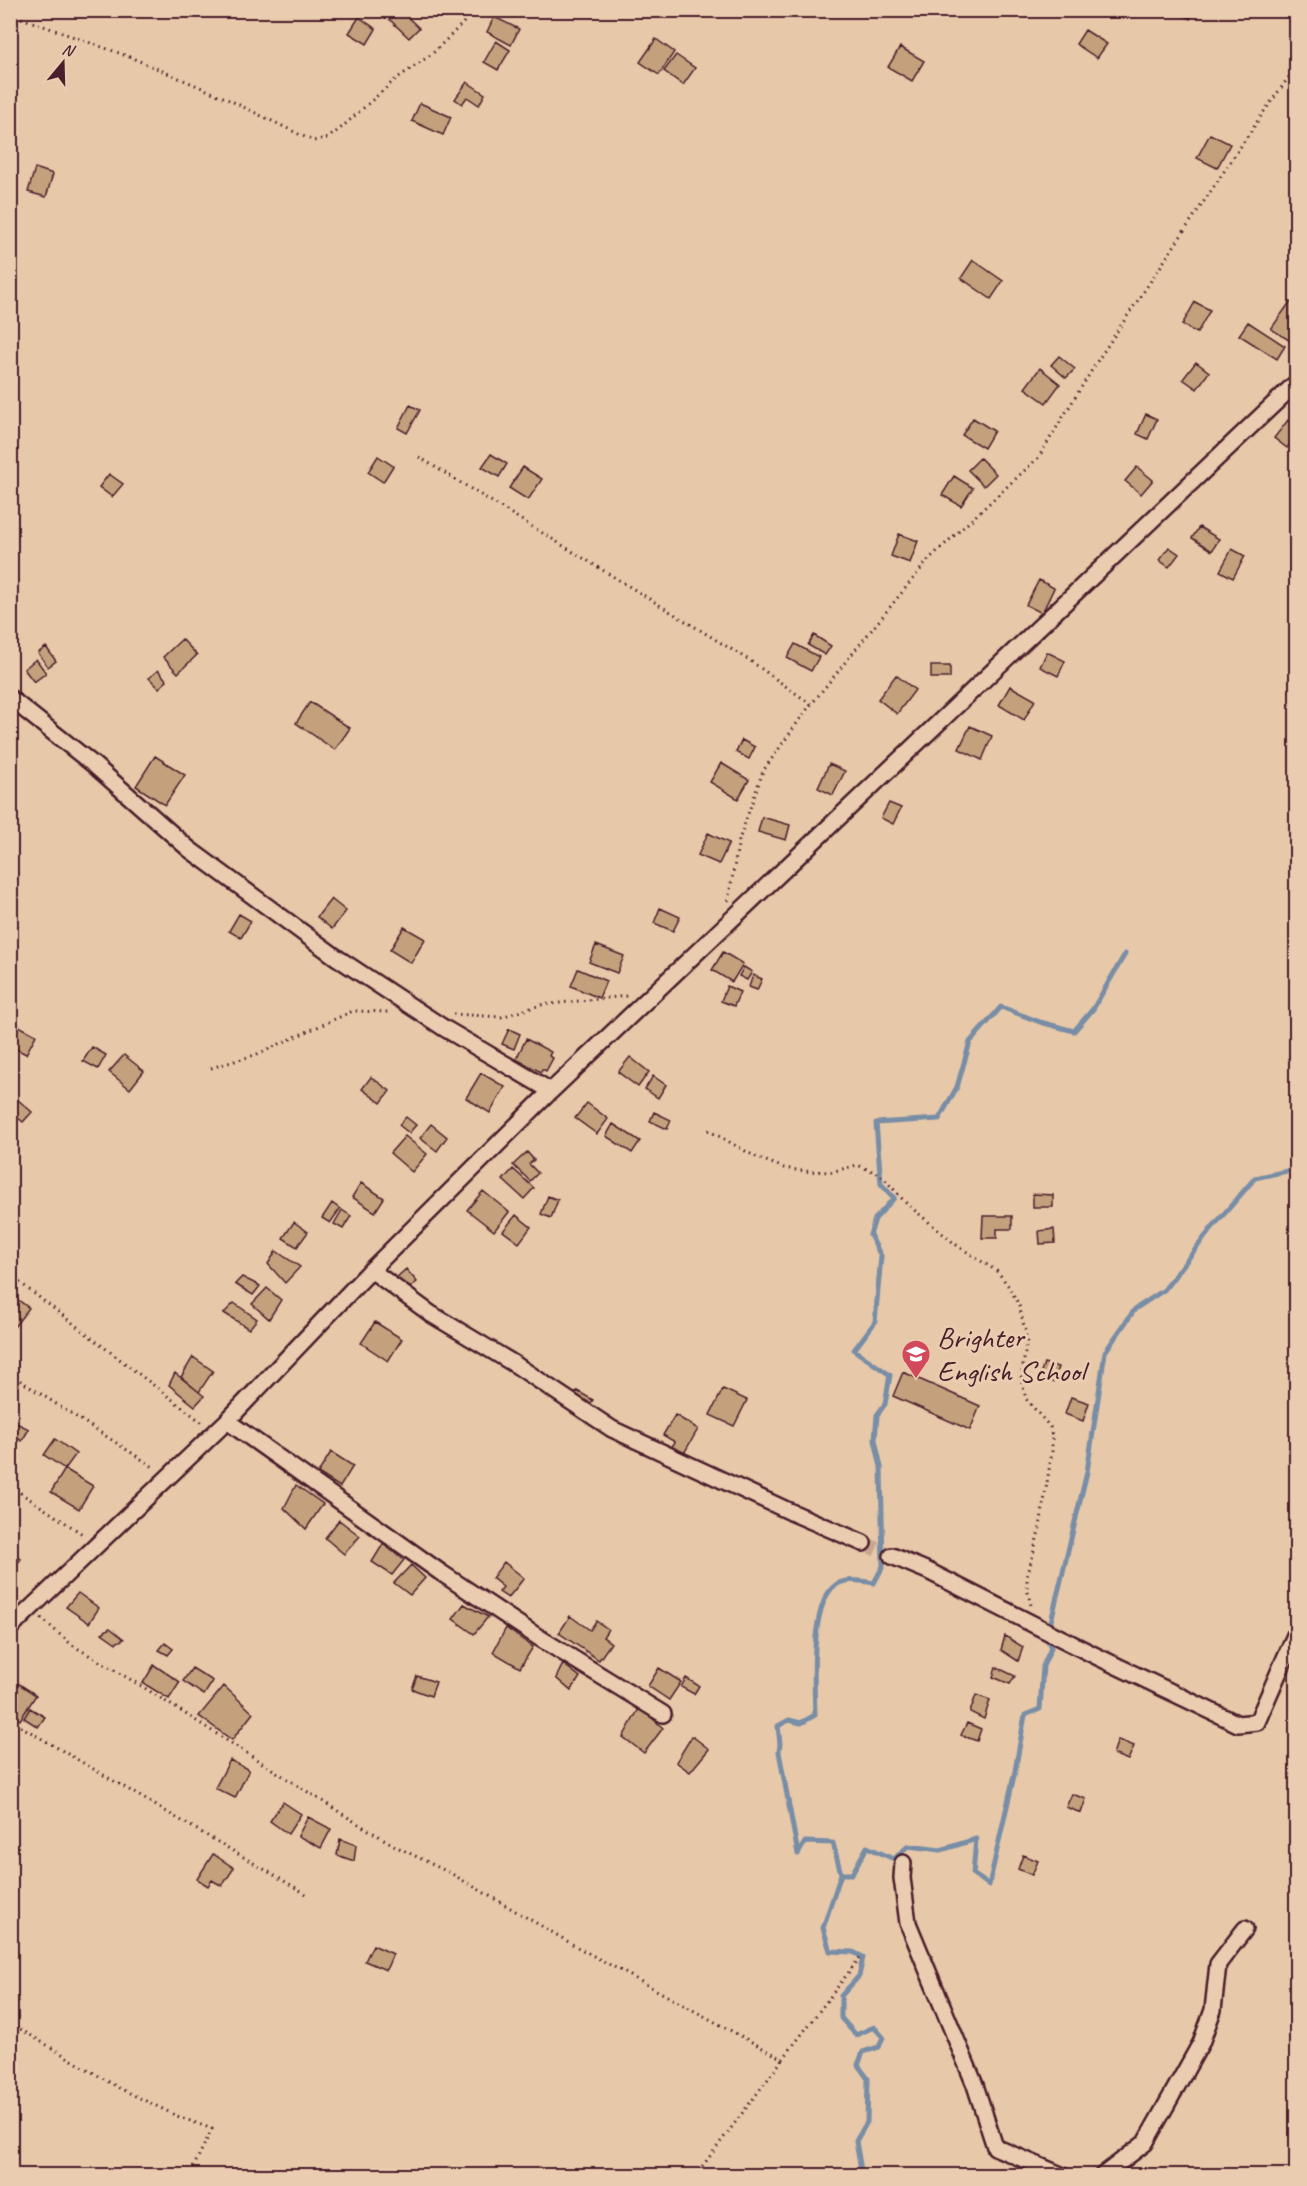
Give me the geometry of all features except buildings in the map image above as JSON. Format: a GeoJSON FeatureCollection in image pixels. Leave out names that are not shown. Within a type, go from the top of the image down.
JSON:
{"type":"FeatureCollection","features":[{"type":"Feature","properties":{"kind":"street"},"geometry":{"type":"LineString","coordinates":[[10,1628],[215,1432],[371,1270],[551,1092],[1296,383]]}},
{"type":"Feature","properties":{"kind":"street"},"geometry":{"type":"LineString","coordinates":[[10,698],[94,765],[189,849],[336,957],[444,1028],[551,1092]]}},
{"type":"Feature","properties":{"kind":"street"},"geometry":{"type":"LineString","coordinates":[[371,1270],[432,1314],[516,1365],[612,1429],[790,1512],[863,1543]]}},
{"type":"Feature","properties":{"kind":"street"},"geometry":{"type":"LineString","coordinates":[[227,1420],[440,1572],[538,1637],[663,1714]]}},
{"type":"Feature","properties":{"kind":"street"},"geometry":{"type":"LineString","coordinates":[[892,1556],[928,1571],[1238,1724],[1257,1722],[1296,1633]]}},
{"type":"Feature","properties":{"kind":"street"},"geometry":{"type":"LineString","coordinates":[[903,1863],[902,1878],[908,1923],[975,2085],[995,2147],[1063,2175]]}},
{"type":"Feature","properties":{"kind":"street"},"geometry":{"type":"LineString","coordinates":[[1102,2175],[1145,2143],[1202,2043],[1213,2010],[1218,1964],[1245,1929]]}},
{"type":"Feature","properties":{"kind":"path"},"geometry":{"type":"LineString","coordinates":[[10,14],[130,57],[223,97],[313,141],[328,138],[341,129],[396,79],[432,54],[476,10]]}},
{"type":"Feature","properties":{"kind":"path"},"geometry":{"type":"LineString","coordinates":[[728,903],[739,840],[763,771],[812,705],[929,559],[1038,458],[1098,360],[1296,67]]}},
{"type":"Feature","properties":{"kind":"path"},"geometry":{"type":"LineString","coordinates":[[418,457],[752,662],[812,705]]}},
{"type":"Feature","properties":{"kind":"path"},"geometry":{"type":"LineString","coordinates":[[708,1130],[756,1157],[784,1168],[831,1172],[857,1165],[880,1174],[906,1203],[955,1244],[998,1272],[1010,1287],[1019,1305],[1027,1339],[1021,1379],[1026,1399],[1050,1427],[1052,1436],[1052,1451],[1040,1527],[1027,1576],[1027,1588],[1043,1629]]}},
{"type":"Feature","properties":{"kind":"path"},"geometry":{"type":"LineString","coordinates":[[10,1275],[215,1432]]}},
{"type":"Feature","properties":{"kind":"path"},"geometry":{"type":"LineString","coordinates":[[10,1374],[168,1477]]}},
{"type":"Feature","properties":{"kind":"path"},"geometry":{"type":"LineString","coordinates":[[10,1486],[98,1544]]}},
{"type":"Feature","properties":{"kind":"path"},"geometry":{"type":"LineString","coordinates":[[31,1609],[72,1645],[143,1687],[352,1820],[783,2059]]}},
{"type":"Feature","properties":{"kind":"path"},"geometry":{"type":"LineString","coordinates":[[10,1720],[308,1895]]}},
{"type":"Feature","properties":{"kind":"path"},"geometry":{"type":"LineString","coordinates":[[695,2175],[861,1956]]}},
{"type":"Feature","properties":{"kind":"path"},"geometry":{"type":"LineString","coordinates":[[10,2023],[119,2088],[177,2116],[212,2129],[189,2175]]}},
{"type":"Feature","properties":{"kind":"waterway"},"geometry":{"type":"LineString","coordinates":[[858,2176],[861,2171],[856,2141],[867,2122],[868,2079],[858,2065],[863,2052],[879,2047],[883,2037],[874,2027],[856,2035],[841,2018],[841,1996],[859,1976],[863,1957],[853,1952],[830,1951],[823,1928],[841,1874],[833,1843],[805,1842],[798,1854],[779,1752],[778,1726],[789,1720],[801,1723],[815,1715],[817,1629],[820,1612],[833,1587],[853,1580],[874,1583],[883,1566],[881,1467],[875,1440],[877,1415],[885,1404],[890,1375],[854,1350],[875,1322],[881,1256],[870,1235],[875,1219],[894,1198],[881,1184],[876,1123],[939,1119],[957,1087],[970,1042],[1001,1007],[1040,1022],[1074,1031],[1093,1009],[1125,954]]}},
{"type":"Feature","properties":{"kind":"waterway"},"geometry":{"type":"LineString","coordinates":[[841,1874],[852,1874],[867,1847],[894,1859],[908,1846],[941,1850],[976,1839],[973,1874],[989,1885],[1015,1771],[1025,1715],[1040,1709],[1043,1666],[1051,1648],[1047,1638],[1087,1472],[1105,1352],[1135,1309],[1164,1290],[1211,1229],[1255,1178],[1296,1169]]}},
{"type":"Feature","properties":{"kind":"tunnel"},"geometry":{"type":"LineString","coordinates":[[863,1543],[892,1556]]}},
{"type":"Feature","properties":{"kind":"place","name":"Brighter English School"},"geometry":{"type":"Point","coordinates":[916,1380]}}]}
